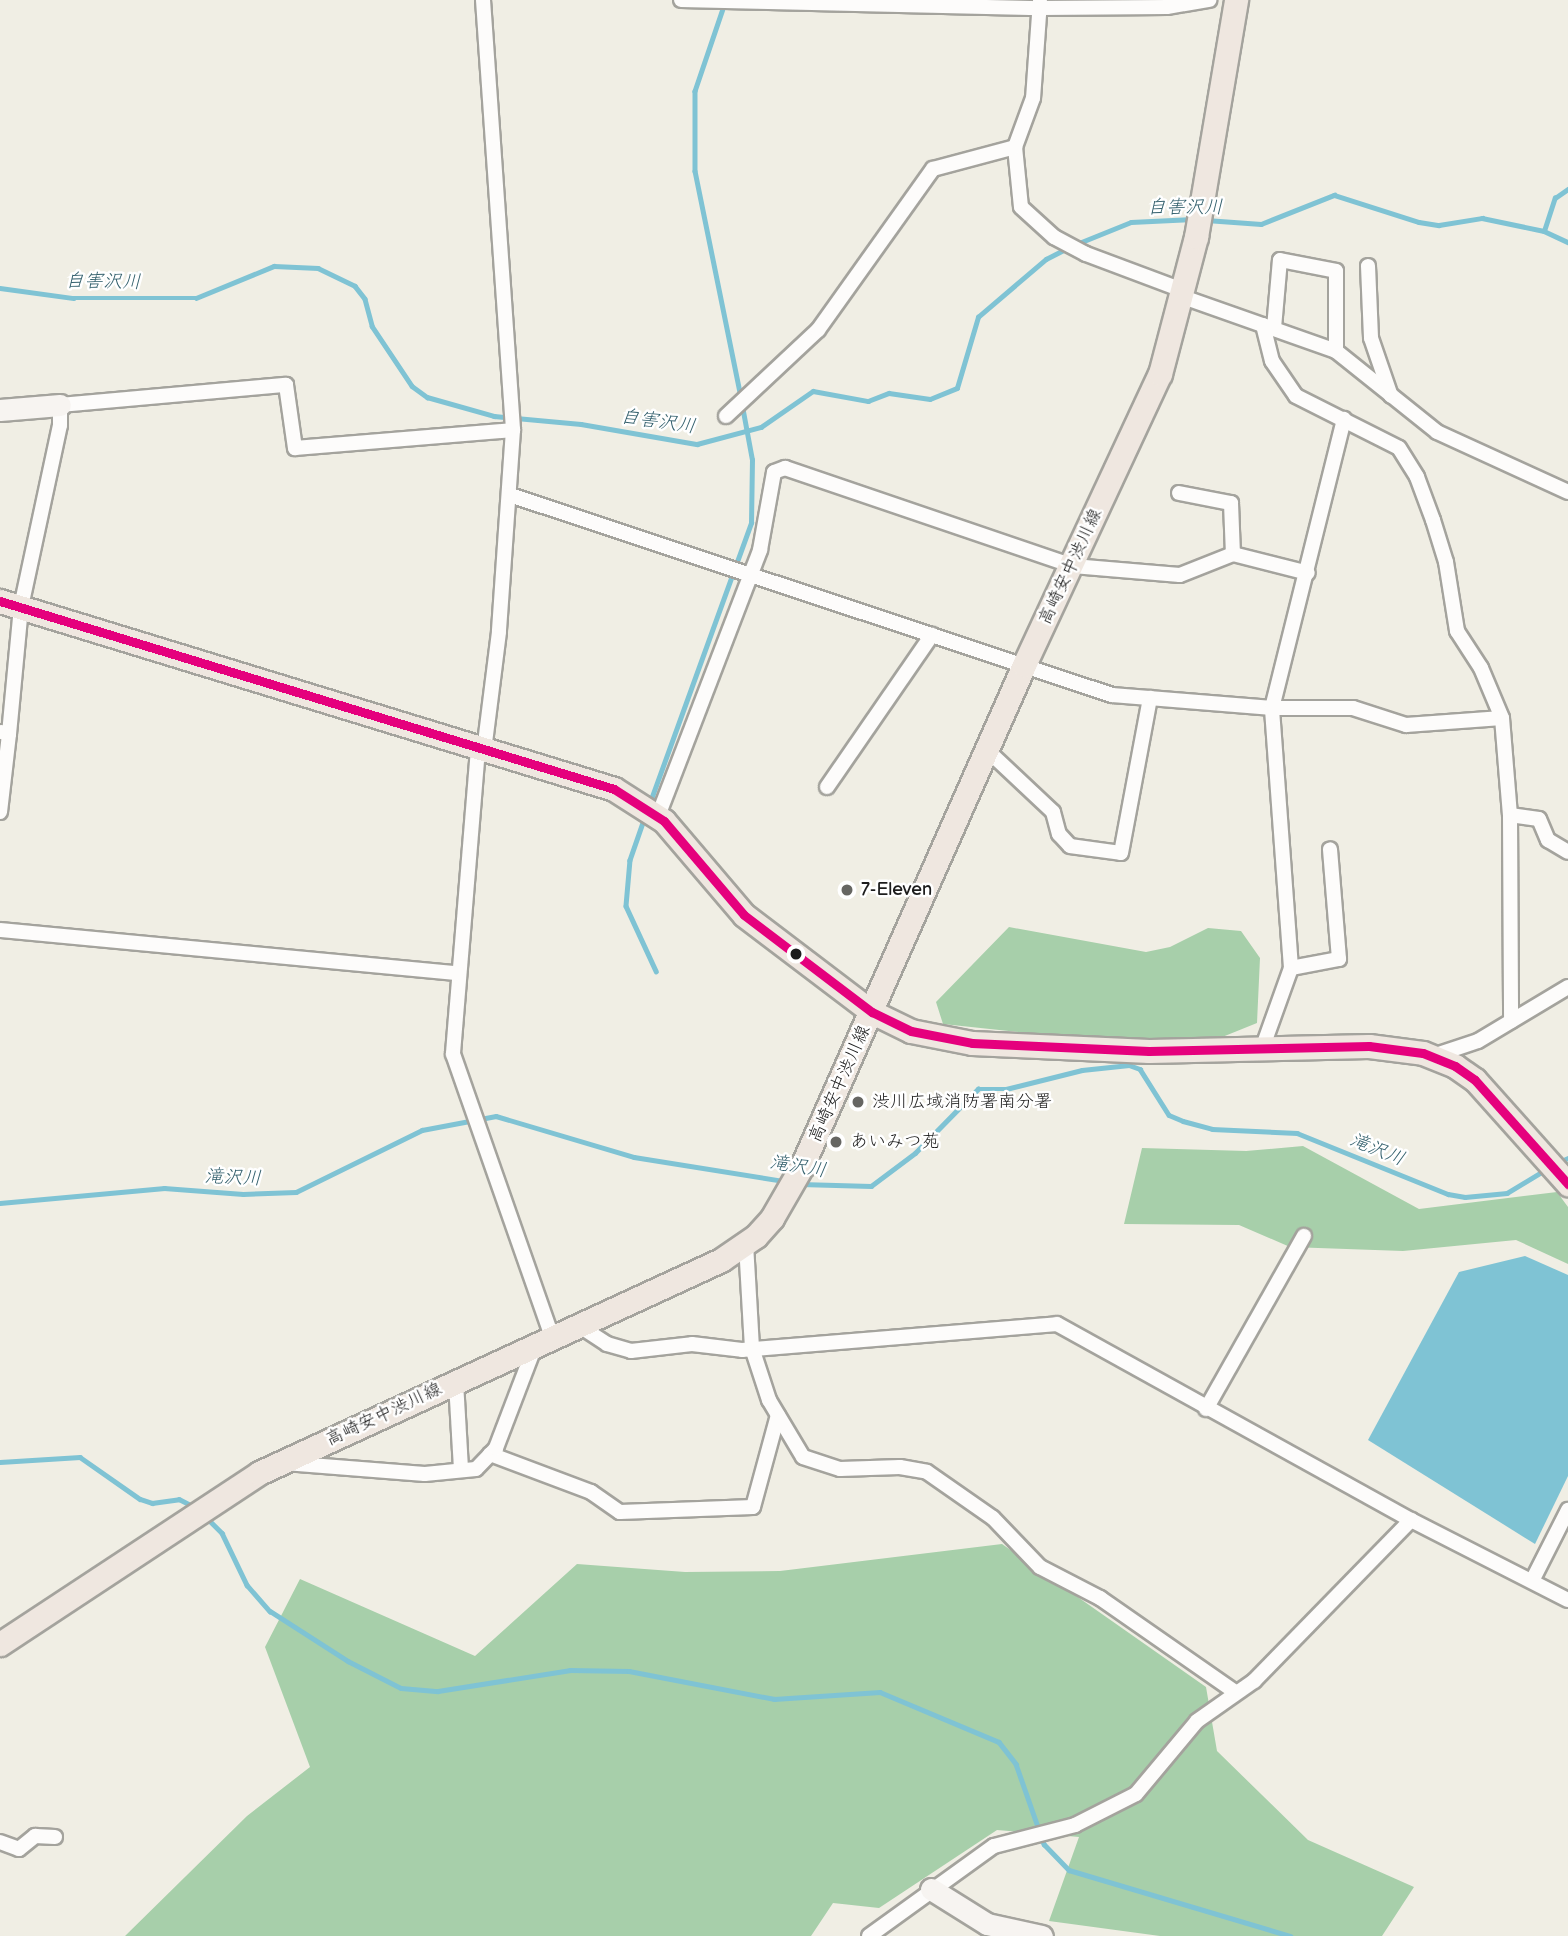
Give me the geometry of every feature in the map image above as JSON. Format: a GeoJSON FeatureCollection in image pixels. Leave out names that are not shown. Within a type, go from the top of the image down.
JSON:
{"type":"FeatureCollection","features":[{"type":"Feature","properties":{"kind":"main road","name":"高崎安中渋川線"},"geometry":{"type":"LineString","coordinates":[[0,1644],[183,1522],[282,1463],[746,1244],[784,1201],[873,1012],[1024,665],[1073,566],[1160,374],[1184,294],[1198,226],[1236,0]]}},
{"type":"Feature","properties":{"kind":"main road"},"geometry":{"type":"LineString","coordinates":[[10,604],[614,789],[658,817],[744,915],[873,1012],[911,1031],[951,1041],[1149,1051],[1391,1046],[1432,1057],[1475,1080],[1565,1181]]}},
{"type":"Feature","properties":{"kind":"street"},"geometry":{"type":"LineString","coordinates":[[282,1463],[425,1474],[475,1469],[490,1454],[544,1341],[453,1054],[457,973],[510,495],[513,428],[484,0]]}},
{"type":"Feature","properties":{"kind":"street"},"geometry":{"type":"LineString","coordinates":[[681,0],[1167,7],[1209,0]]}},
{"type":"Feature","properties":{"kind":"street"},"geometry":{"type":"LineString","coordinates":[[1040,4],[1033,97],[1015,148],[1021,206],[1054,237],[1086,254],[1184,294],[1336,351],[1437,432],[1568,492]]}},
{"type":"Feature","properties":{"kind":"street"},"geometry":{"type":"LineString","coordinates":[[726,416],[818,330],[933,170],[1015,148]]}},
{"type":"Feature","properties":{"kind":"street"},"geometry":{"type":"LineString","coordinates":[[1336,351],[1336,271],[1280,260],[1269,327],[1272,361],[1296,396],[1316,410],[1344,419],[1399,448],[1417,477],[1446,562],[1457,631],[1481,668],[1503,718],[1510,815],[1511,1021]]}},
{"type":"Feature","properties":{"kind":"street"},"geometry":{"type":"LineString","coordinates":[[1368,266],[1371,338],[1392,397]]}},
{"type":"Feature","properties":{"kind":"street"},"geometry":{"type":"LineString","coordinates":[[0,410],[286,385],[295,448],[513,428]]}},
{"type":"Feature","properties":{"kind":"street"},"geometry":{"type":"LineString","coordinates":[[0,812],[10,604],[60,425],[60,405]]}},
{"type":"Feature","properties":{"kind":"street"},"geometry":{"type":"LineString","coordinates":[[1262,1049],[1291,968],[1272,708],[1308,573],[1344,419]]}},
{"type":"Feature","properties":{"kind":"street"},"geometry":{"type":"LineString","coordinates":[[658,817],[751,575],[767,521],[770,483],[774,472],[785,468],[1073,566],[1180,575],[1233,554],[1308,573]]}},
{"type":"Feature","properties":{"kind":"street"},"geometry":{"type":"LineString","coordinates":[[1179,493],[1231,503],[1233,554]]}},
{"type":"Feature","properties":{"kind":"street"},"geometry":{"type":"LineString","coordinates":[[510,495],[1112,695],[1272,708],[1353,708],[1406,725],[1503,718]]}},
{"type":"Feature","properties":{"kind":"street"},"geometry":{"type":"LineString","coordinates":[[827,788],[932,635]]}},
{"type":"Feature","properties":{"kind":"street"},"geometry":{"type":"LineString","coordinates":[[986,749],[1053,812],[1059,834],[1070,846],[1121,853],[1150,698]]}},
{"type":"Feature","properties":{"kind":"street"},"geometry":{"type":"LineString","coordinates":[[1510,815],[1539,819],[1548,841],[1568,852]]}},
{"type":"Feature","properties":{"kind":"street"},"geometry":{"type":"LineString","coordinates":[[1291,968],[1339,959],[1330,849]]}},
{"type":"Feature","properties":{"kind":"street"},"geometry":{"type":"LineString","coordinates":[[0,930],[457,973]]}},
{"type":"Feature","properties":{"kind":"street"},"geometry":{"type":"LineString","coordinates":[[1432,1057],[1478,1041],[1568,987]]}},
{"type":"Feature","properties":{"kind":"street"},"geometry":{"type":"LineString","coordinates":[[1206,1409],[1304,1236]]}},
{"type":"Feature","properties":{"kind":"street"},"geometry":{"type":"LineString","coordinates":[[746,1244],[752,1348],[778,1415],[793,1445],[812,1463],[840,1469],[900,1466],[927,1472],[993,1518],[1040,1567],[1100,1598],[1235,1692]]}},
{"type":"Feature","properties":{"kind":"street"},"geometry":{"type":"LineString","coordinates":[[578,1325],[607,1344],[631,1350],[692,1344],[752,1348],[1057,1324],[1206,1409],[1411,1520],[1568,1600]]}},
{"type":"Feature","properties":{"kind":"street"},"geometry":{"type":"LineString","coordinates":[[456,1382],[461,1470]]}},
{"type":"Feature","properties":{"kind":"street"},"geometry":{"type":"LineString","coordinates":[[490,1454],[591,1492],[620,1512],[753,1507],[778,1415]]}},
{"type":"Feature","properties":{"kind":"street"},"geometry":{"type":"LineString","coordinates":[[1532,1581],[1568,1510]]}},
{"type":"Feature","properties":{"kind":"street"},"geometry":{"type":"LineString","coordinates":[[869,1936],[994,1846],[1094,1818],[1136,1794],[1197,1721],[1254,1681],[1411,1520]]}},
{"type":"Feature","properties":{"kind":"street"},"geometry":{"type":"LineString","coordinates":[[0,1842],[19,1849],[35,1836],[55,1838]]}},
{"type":"Feature","properties":{"kind":"street"},"geometry":{"type":"LineString","coordinates":[[931,1889],[987,1923],[1041,1936]]}},
{"type":"Feature","properties":{"kind":"green space"},"geometry":{"type":"Polygon","coordinates":[[[1009,927],[1146,952],[1170,947],[1208,928],[1241,931],[1260,958],[1257,1023],[1190,1050],[943,1024],[936,1002],[1009,927]]]}},
{"type":"Feature","properties":{"kind":"green space"},"geometry":{"type":"Polygon","coordinates":[[[1303,1146],[1419,1209],[1557,1192],[1568,1207],[1568,1264],[1516,1240],[1403,1251],[1290,1247],[1239,1225],[1124,1224],[1142,1148],[1246,1151],[1303,1146]]]}},
{"type":"Feature","properties":{"kind":"green space"},"geometry":{"type":"Polygon","coordinates":[[[1002,1544],[1206,1687],[1217,1751],[1308,1840],[1414,1887],[1382,1936],[1160,1936],[1049,1921],[1079,1837],[997,1830],[879,1908],[833,1903],[811,1936],[125,1936],[247,1816],[310,1767],[265,1647],[300,1579],[475,1656],[577,1564],[685,1572],[780,1571],[1002,1544]]]}},
{"type":"Feature","properties":{"kind":"water"},"geometry":{"type":"Polygon","coordinates":[[[1525,1256],[1568,1275],[1568,1476],[1535,1544],[1368,1440],[1459,1272],[1525,1256]]]}},
{"type":"Feature","properties":{"kind":"waterway"},"geometry":{"type":"LineString","coordinates":[[725,3],[695,91],[695,171],[741,398]]}},
{"type":"Feature","properties":{"kind":"waterway"},"geometry":{"type":"LineString","coordinates":[[1544,231],[1555,198],[1568,189]]}},
{"type":"Feature","properties":{"kind":"waterway","name":"自害沢川"},"geometry":{"type":"LineString","coordinates":[[1206,220],[1261,224],[1334,195],[1419,222],[1439,225],[1482,218],[1544,231],[1568,242]]}},
{"type":"Feature","properties":{"kind":"waterway","name":"自害沢川"},"geometry":{"type":"LineString","coordinates":[[1074,245],[1131,222],[1193,219]]}},
{"type":"Feature","properties":{"kind":"waterway","name":"自害沢川"},"geometry":{"type":"LineString","coordinates":[[0,288],[73,298],[196,298],[274,266],[318,268],[355,286],[365,299],[372,326],[412,386],[427,397],[494,416],[581,424],[697,444],[761,427],[813,391],[868,401],[889,393],[930,399],[957,388],[978,317],[1046,259],[1066,249]]}},
{"type":"Feature","properties":{"kind":"waterway"},"geometry":{"type":"LineString","coordinates":[[650,802],[751,523],[752,460],[742,406]]}},
{"type":"Feature","properties":{"kind":"waterway"},"geometry":{"type":"LineString","coordinates":[[645,817],[630,860],[626,906],[656,971]]}},
{"type":"Feature","properties":{"kind":"waterway","name":"滝沢川"},"geometry":{"type":"LineString","coordinates":[[800,1184],[871,1186],[915,1153],[978,1089],[1006,1089],[1082,1070],[1129,1065],[1140,1069],[1169,1115],[1183,1121],[1212,1129],[1297,1133],[1448,1194],[1465,1197],[1507,1193],[1545,1170]]}},
{"type":"Feature","properties":{"kind":"waterway","name":"滝沢川"},"geometry":{"type":"LineString","coordinates":[[0,1203],[164,1188],[243,1194],[296,1192],[422,1130],[496,1116],[634,1157],[784,1181]]}},
{"type":"Feature","properties":{"kind":"waterway","name":"滝沢川"},"geometry":{"type":"LineString","coordinates":[[1559,1162],[1568,1158]]}},
{"type":"Feature","properties":{"kind":"waterway"},"geometry":{"type":"LineString","coordinates":[[0,1462],[80,1457],[140,1499],[152,1503],[179,1499],[195,1507]]}},
{"type":"Feature","properties":{"kind":"waterway"},"geometry":{"type":"LineString","coordinates":[[206,1517],[222,1533],[247,1585],[270,1611],[348,1661],[401,1688],[438,1691],[570,1670],[629,1671],[774,1699],[880,1692],[999,1742],[1016,1764],[1044,1844],[1069,1870],[1290,1936]]}},
{"type":"Feature","properties":{"kind":"transit line"},"geometry":{"type":"LineString","coordinates":[[0,601],[614,789],[664,821],[744,915],[872,1012],[911,1031],[972,1043],[1149,1051],[1369,1046],[1423,1053],[1455,1066],[1475,1080],[1568,1184]]}},
{"type":"Feature","properties":{"kind":"place","name":"7-Eleven"},"geometry":{"type":"Point","coordinates":[847,890]}},
{"type":"Feature","properties":{"kind":"place","name":"渋川広域消防署南分署"},"geometry":{"type":"Point","coordinates":[858,1102]}},
{"type":"Feature","properties":{"kind":"place","name":"あいみつ苑"},"geometry":{"type":"Point","coordinates":[836,1142]}}]}
